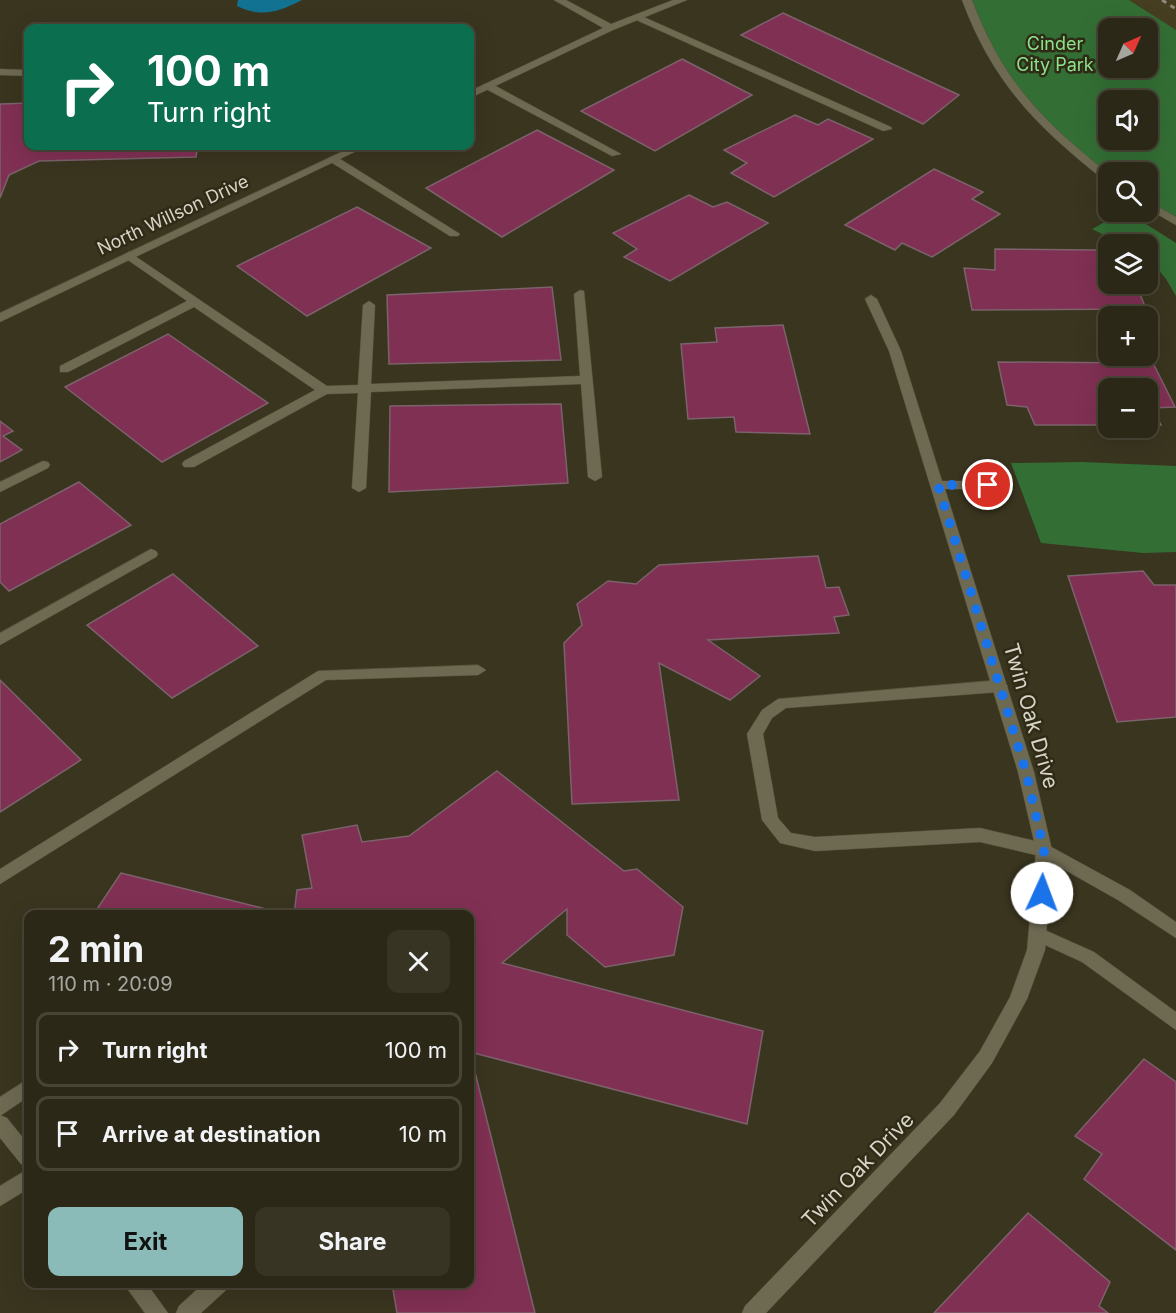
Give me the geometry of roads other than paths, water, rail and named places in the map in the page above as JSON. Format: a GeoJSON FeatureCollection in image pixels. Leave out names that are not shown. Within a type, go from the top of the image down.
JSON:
{"type":"FeatureCollection","features":[{"type":"Feature","properties":{"kind":"street"},"geometry":{"type":"LineString","coordinates":[[559,0],[610,28]]}},
{"type":"Feature","properties":{"kind":"street"},"geometry":{"type":"LineString","coordinates":[[474,93],[610,28],[682,0]]}},
{"type":"Feature","properties":{"kind":"street"},"geometry":{"type":"LineString","coordinates":[[967,0],[981,40],[1008,84],[1064,141],[1098,170]]}},
{"type":"Feature","properties":{"kind":"street"},"geometry":{"type":"LineString","coordinates":[[637,17],[887,129]]}},
{"type":"Feature","properties":{"kind":"street"},"geometry":{"type":"LineString","coordinates":[[0,72],[24,73]]}},
{"type":"Feature","properties":{"kind":"street"},"geometry":{"type":"LineString","coordinates":[[488,86],[616,154]]}},
{"type":"Feature","properties":{"kind":"street","name":"North Willson Drive"},"geometry":{"type":"LineString","coordinates":[[0,318],[353,150]]}},
{"type":"Feature","properties":{"kind":"street"},"geometry":{"type":"LineString","coordinates":[[333,159],[454,234]]}},
{"type":"Feature","properties":{"kind":"street"},"geometry":{"type":"LineString","coordinates":[[1158,210],[1176,222]]}},
{"type":"Feature","properties":{"kind":"street"},"geometry":{"type":"LineString","coordinates":[[129,256],[324,390]]}},
{"type":"Feature","properties":{"kind":"street"},"geometry":{"type":"LineString","coordinates":[[580,294],[595,477]]}},
{"type":"Feature","properties":{"kind":"street","name":"Twin Oak Drive"},"geometry":{"type":"LineString","coordinates":[[752,1313],[947,1109],[980,1066],[1018,999],[1036,950],[1038,934],[1044,850],[1026,772],[895,351],[871,299]]}},
{"type":"Feature","properties":{"kind":"street"},"geometry":{"type":"LineString","coordinates":[[64,369],[194,302]]}},
{"type":"Feature","properties":{"kind":"street"},"geometry":{"type":"LineString","coordinates":[[359,488],[369,305]]}},
{"type":"Feature","properties":{"kind":"street"},"geometry":{"type":"LineString","coordinates":[[189,464],[324,390],[587,380]]}},
{"type":"Feature","properties":{"kind":"street"},"geometry":{"type":"LineString","coordinates":[[0,488],[43,465]]}},
{"type":"Feature","properties":{"kind":"street"},"geometry":{"type":"LineString","coordinates":[[938,485],[995,485]]}},
{"type":"Feature","properties":{"kind":"street"},"geometry":{"type":"LineString","coordinates":[[0,640],[151,554]]}},
{"type":"Feature","properties":{"kind":"street"},"geometry":{"type":"LineString","coordinates":[[0,877],[323,675],[478,670]]}},
{"type":"Feature","properties":{"kind":"street"},"geometry":{"type":"LineString","coordinates":[[1000,686],[783,703],[767,714],[755,734],[770,820],[786,838],[814,844],[980,835],[1044,850],[1124,895],[1176,931]]}},
{"type":"Feature","properties":{"kind":"street"},"geometry":{"type":"LineString","coordinates":[[1038,934],[1088,957],[1176,1022]]}},
{"type":"Feature","properties":{"kind":"street"},"geometry":{"type":"LineString","coordinates":[[0,1108],[24,1090]]}},
{"type":"Feature","properties":{"kind":"street"},"geometry":{"type":"LineString","coordinates":[[0,1124],[24,1153]]}},
{"type":"Feature","properties":{"kind":"street"},"geometry":{"type":"LineString","coordinates":[[0,1197],[24,1181]]}},
{"type":"Feature","properties":{"kind":"street"},"geometry":{"type":"LineString","coordinates":[[137,1288],[158,1313]]}},
{"type":"Feature","properties":{"kind":"street"},"geometry":{"type":"LineString","coordinates":[[186,1313],[214,1288]]}},
{"type":"Feature","properties":{"kind":"water"},"geometry":{"type":"Polygon","coordinates":[[[238,0],[302,0],[285,8],[263,13],[237,6],[238,0]]]}},
{"type":"Feature","properties":{"kind":"railway"},"geometry":{"type":"LineString","coordinates":[[1162,0],[1176,9]]}},
{"type":"Feature","properties":{"kind":"park label","name":"Cinder City Park"},"geometry":{"type":"Point","coordinates":[1055,54]}}]}
